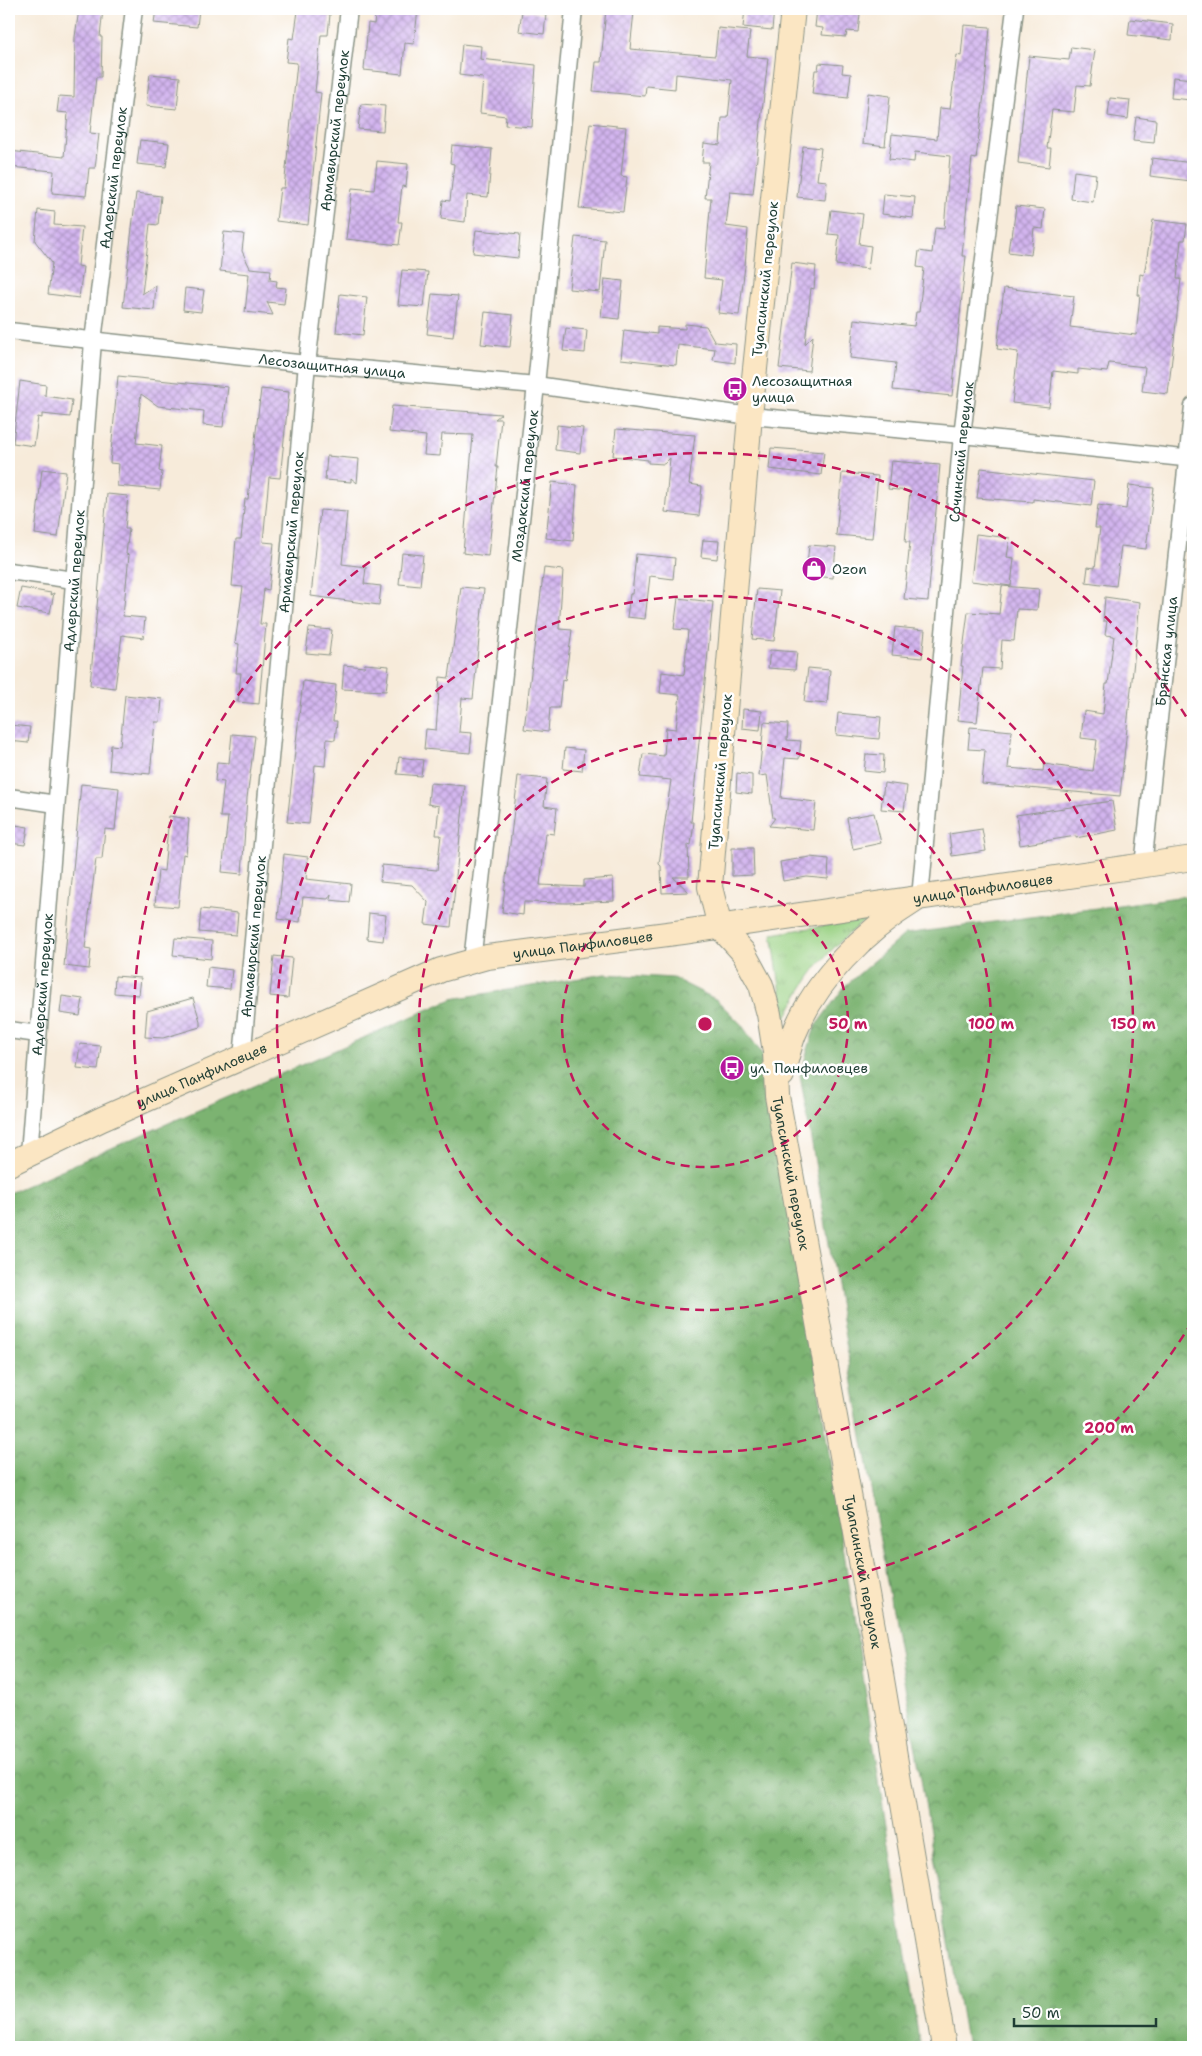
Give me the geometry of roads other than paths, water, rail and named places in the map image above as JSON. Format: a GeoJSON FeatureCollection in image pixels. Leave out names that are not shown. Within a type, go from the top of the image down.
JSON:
{"type":"FeatureCollection","features":[{"type":"Feature","properties":{"kind":"street","name":"Адлерский переулок"},"geometry":{"type":"LineString","coordinates":[[19,1159],[38,1034],[93,341],[134,9]]}},
{"type":"Feature","properties":{"kind":"street","name":"Армавирский переулок"},"geometry":{"type":"LineString","coordinates":[[242,1058],[307,364],[349,9]]}},
{"type":"Feature","properties":{"kind":"street","name":"Моздокский переулок"},"geometry":{"type":"LineString","coordinates":[[472,962],[536,385],[574,9]]}},
{"type":"Feature","properties":{"kind":"street","name":"Туапсинский переулок"},"geometry":{"type":"LineString","coordinates":[[793,9],[750,416],[710,887],[720,927],[743,952],[761,985],[769,1014],[775,1052],[777,1096],[875,1638],[944,2047]]}},
{"type":"Feature","properties":{"kind":"street","name":"Сочинский переулок"},"geometry":{"type":"LineString","coordinates":[[920,898],[962,435],[1014,9]]}},
{"type":"Feature","properties":{"kind":"street","name":"Лесозащитная улица"},"geometry":{"type":"LineString","coordinates":[[9,332],[307,364],[536,385],[750,416],[962,435],[1190,459]]}},
{"type":"Feature","properties":{"kind":"street","name":"Брянская улица"},"geometry":{"type":"LineString","coordinates":[[1143,866],[1190,459],[1193,406]]}},
{"type":"Feature","properties":{"kind":"street"},"geometry":{"type":"LineString","coordinates":[[9,571],[74,580]]}},
{"type":"Feature","properties":{"kind":"street"},"geometry":{"type":"LineString","coordinates":[[9,797],[56,804]]}},
{"type":"Feature","properties":{"kind":"street","name":"улица Панфиловцев"},"geometry":{"type":"LineString","coordinates":[[19,1159],[102,1119],[441,970],[487,958],[720,927],[1193,858]]}},
{"type":"Feature","properties":{"kind":"street"},"geometry":{"type":"LineString","coordinates":[[777,1096],[788,1049],[795,1031],[808,1006],[828,977],[852,949],[900,910],[920,898]]}},
{"type":"Feature","properties":{"kind":"street"},"geometry":{"type":"LineString","coordinates":[[9,1030],[38,1034]]}},
{"type":"Feature","properties":{"kind":"place","name":"Лесозащитная улица"},"geometry":{"type":"Point","coordinates":[735,389]}},
{"type":"Feature","properties":{"kind":"place","name":"Ozon"},"geometry":{"type":"Point","coordinates":[814,569]}},
{"type":"Feature","properties":{"kind":"place","name":"ул. Панфиловцев"},"geometry":{"type":"Point","coordinates":[732,1068]}}]}
